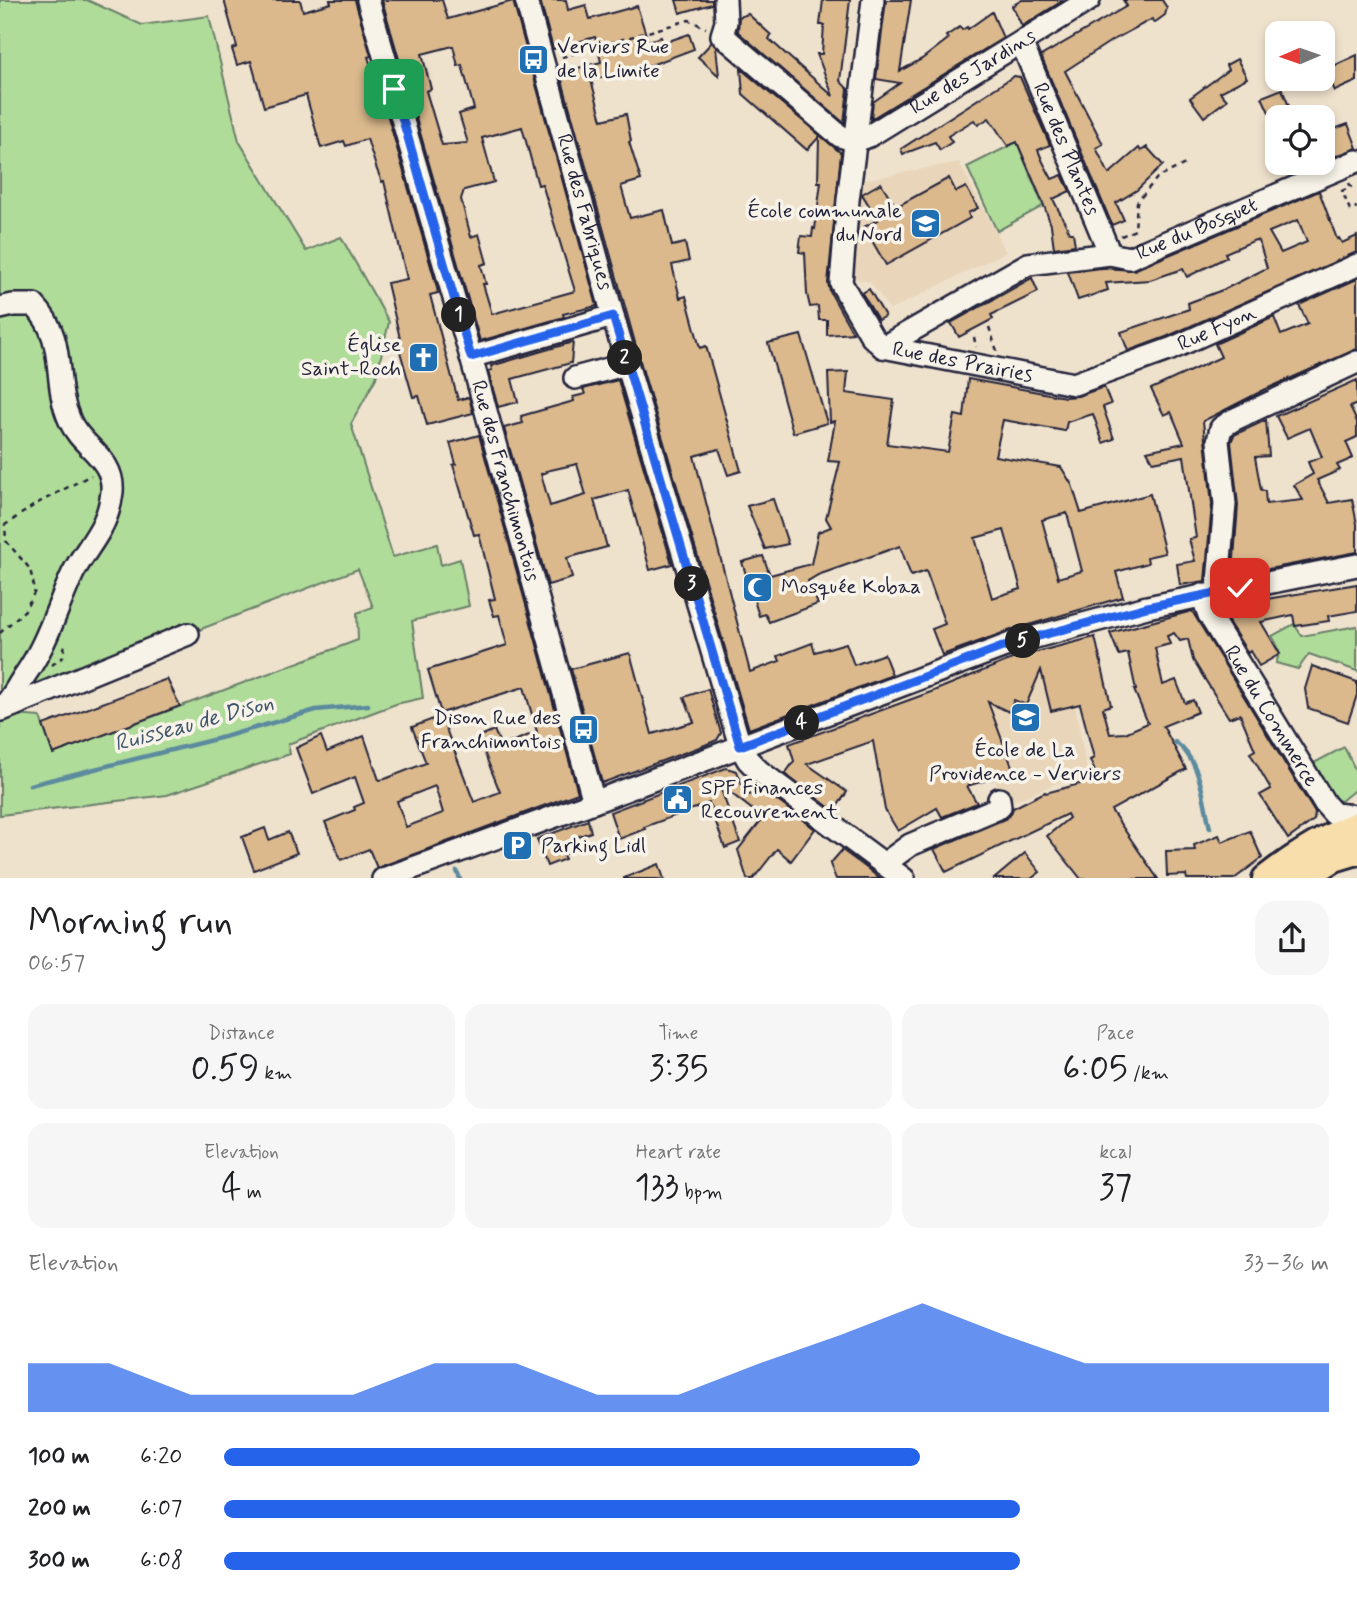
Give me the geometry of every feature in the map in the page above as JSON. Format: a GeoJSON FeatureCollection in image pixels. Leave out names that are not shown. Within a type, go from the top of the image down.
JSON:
{"type":"FeatureCollection","features":[{"type":"Feature","properties":{"kind":"main road"},"geometry":{"type":"LineString","coordinates":[[1266,878],[1336,833],[1357,825]]}},
{"type":"Feature","properties":{"kind":"main road"},"geometry":{"type":"LineString","coordinates":[[1301,878],[1334,858],[1357,851]]}},
{"type":"Feature","properties":{"kind":"street","name":"Rue des Franchimontois"},"geometry":{"type":"LineString","coordinates":[[368,0],[471,357],[594,802]]}},
{"type":"Feature","properties":{"kind":"street","name":"Rue des Fabriques"},"geometry":{"type":"LineString","coordinates":[[526,0],[613,316],[740,746]]}},
{"type":"Feature","properties":{"kind":"street"},"geometry":{"type":"LineString","coordinates":[[725,0],[726,22],[722,35],[855,150]]}},
{"type":"Feature","properties":{"kind":"street","name":"Rue des Prairies"},"geometry":{"type":"LineString","coordinates":[[873,0],[841,282],[872,337],[883,347],[1074,384]]}},
{"type":"Feature","properties":{"kind":"street","name":"Rue des Jardins"},"geometry":{"type":"LineString","coordinates":[[855,150],[869,136],[1090,0]]}},
{"type":"Feature","properties":{"kind":"street","name":"Rue des Plantes"},"geometry":{"type":"LineString","coordinates":[[1022,44],[1108,248]]}},
{"type":"Feature","properties":{"kind":"street","name":"Rue du Bosquet"},"geometry":{"type":"LineString","coordinates":[[883,347],[1028,264],[1108,248],[1129,258],[1350,165]]}},
{"type":"Feature","properties":{"kind":"street","name":"Rue Fyon"},"geometry":{"type":"LineString","coordinates":[[1074,384],[1171,349],[1357,264]]}},
{"type":"Feature","properties":{"kind":"street"},"geometry":{"type":"LineString","coordinates":[[0,309],[13,305],[34,305],[47,319],[54,338],[67,415],[77,433],[103,459],[110,473],[112,491],[99,536],[74,572],[42,647],[10,702],[0,710]]}},
{"type":"Feature","properties":{"kind":"street"},"geometry":{"type":"LineString","coordinates":[[471,357],[613,316]]}},
{"type":"Feature","properties":{"kind":"street"},"geometry":{"type":"LineString","coordinates":[[1210,594],[1225,504],[1218,441],[1222,428],[1233,420],[1357,362]]}},
{"type":"Feature","properties":{"kind":"street"},"geometry":{"type":"LineString","coordinates":[[575,377],[627,364]]}},
{"type":"Feature","properties":{"kind":"street"},"geometry":{"type":"LineString","coordinates":[[383,878],[594,802],[1013,643],[1147,607],[1357,565]]}},
{"type":"Feature","properties":{"kind":"street","name":"Rue du Commerce"},"geometry":{"type":"LineString","coordinates":[[1210,594],[1209,615],[1325,804],[1334,814],[1357,816]]}},
{"type":"Feature","properties":{"kind":"street"},"geometry":{"type":"LineString","coordinates":[[0,710],[188,634]]}},
{"type":"Feature","properties":{"kind":"street"},"geometry":{"type":"LineString","coordinates":[[740,746],[748,760],[759,771],[904,878]]}},
{"type":"Feature","properties":{"kind":"street"},"geometry":{"type":"LineString","coordinates":[[884,864],[910,845],[1000,807],[999,799]]}},
{"type":"Feature","properties":{"kind":"path"},"geometry":{"type":"LineString","coordinates":[[542,63],[689,20],[722,35]]}},
{"type":"Feature","properties":{"kind":"path"},"geometry":{"type":"LineString","coordinates":[[1108,248],[1135,230],[1137,202],[1157,178],[1185,164]]}},
{"type":"Feature","properties":{"kind":"path"},"geometry":{"type":"LineString","coordinates":[[1350,165],[1351,187],[1342,191],[1350,210],[1357,207]]}},
{"type":"Feature","properties":{"kind":"path"},"geometry":{"type":"LineString","coordinates":[[989,327],[999,357]]}},
{"type":"Feature","properties":{"kind":"path"},"geometry":{"type":"LineString","coordinates":[[0,633],[25,610],[36,591],[30,569],[6,541],[5,525],[36,504],[86,477]]}},
{"type":"Feature","properties":{"kind":"shaded area","name":"École communale du Nord"},"geometry":{"type":"Polygon","coordinates":[[[959,162],[1006,252],[890,310],[870,282],[852,278],[863,180],[959,162]]]}},
{"type":"Feature","properties":{"kind":"shaded area","name":"École de La Providence - Verviers"},"geometry":{"type":"Polygon","coordinates":[[[1064,645],[1087,771],[1004,805],[967,704],[963,678],[1017,656],[1064,645]]]}},
{"type":"Feature","properties":{"kind":"green space"},"geometry":{"type":"Polygon","coordinates":[[[0,0],[87,0],[142,25],[209,16],[239,141],[306,251],[341,237],[389,322],[376,378],[351,424],[393,557],[437,544],[441,565],[460,559],[469,606],[412,621],[423,698],[396,704],[288,744],[290,754],[167,795],[0,815],[0,714],[40,717],[53,754],[358,640],[357,613],[373,607],[358,569],[188,634],[0,711],[0,0]]]}},
{"type":"Feature","properties":{"kind":"green space"},"geometry":{"type":"Polygon","coordinates":[[[1017,142],[1043,206],[997,231],[967,167],[1017,142]]]}},
{"type":"Feature","properties":{"kind":"green space"},"geometry":{"type":"Polygon","coordinates":[[[1294,624],[1302,636],[1357,626],[1357,671],[1309,654],[1298,669],[1276,663],[1278,649],[1272,636],[1294,624]]]}},
{"type":"Feature","properties":{"kind":"green space"},"geometry":{"type":"Polygon","coordinates":[[[1344,747],[1357,773],[1357,788],[1341,801],[1334,799],[1314,763],[1344,747]]]}},
{"type":"Feature","properties":{"kind":"building"},"geometry":{"type":"Polygon","coordinates":[[[224,0],[300,0],[303,11],[331,3],[330,0],[355,0],[371,56],[368,57],[436,284],[438,293],[430,295],[458,400],[469,397],[473,413],[427,425],[419,396],[413,397],[399,348],[402,347],[387,283],[407,279],[384,181],[382,182],[377,170],[367,139],[346,146],[344,141],[321,148],[306,95],[264,107],[251,61],[237,65],[232,49],[237,47],[224,0]]]}},
{"type":"Feature","properties":{"kind":"building"},"geometry":{"type":"Polygon","coordinates":[[[382,0],[442,0],[448,19],[513,1],[597,306],[480,341],[382,0]],[[453,46],[422,54],[431,89],[426,91],[442,145],[468,143],[459,114],[474,109],[462,65],[458,66],[453,46]],[[522,127],[482,138],[494,182],[464,190],[461,199],[471,237],[479,234],[487,263],[481,265],[486,284],[483,284],[492,314],[575,291],[542,184],[538,185],[522,127]]]}},
{"type":"Feature","properties":{"kind":"building"},"geometry":{"type":"Polygon","coordinates":[[[540,0],[566,0],[568,10],[586,5],[590,19],[637,6],[648,41],[661,37],[663,43],[689,34],[694,49],[651,65],[591,80],[602,120],[626,114],[629,142],[641,180],[621,186],[630,218],[664,210],[672,246],[685,243],[689,261],[672,265],[680,298],[686,296],[700,348],[706,346],[741,471],[728,475],[719,449],[694,456],[750,672],[780,661],[778,656],[812,643],[815,652],[846,643],[854,665],[884,654],[892,675],[749,729],[644,375],[560,73],[601,62],[595,37],[553,49],[540,0]]]}},
{"type":"Feature","properties":{"kind":"building"},"geometry":{"type":"Polygon","coordinates":[[[676,0],[712,0],[712,4],[680,13],[676,0]]]}},
{"type":"Feature","properties":{"kind":"building"},"geometry":{"type":"Polygon","coordinates":[[[823,0],[850,0],[840,81],[848,89],[844,123],[738,32],[739,17],[748,14],[771,35],[769,39],[833,96],[817,54],[822,54],[824,25],[820,25],[823,0]]]}},
{"type":"Feature","properties":{"kind":"building"},"geometry":{"type":"Polygon","coordinates":[[[886,0],[911,0],[900,71],[922,59],[948,39],[946,36],[960,27],[962,30],[967,27],[968,29],[992,12],[1003,38],[871,119],[873,102],[900,83],[876,79],[886,0]]]}},
{"type":"Feature","properties":{"kind":"building"},"geometry":{"type":"Polygon","coordinates":[[[1022,0],[1064,0],[1022,26],[1012,6],[1022,0]]]}},
{"type":"Feature","properties":{"kind":"building"},"geometry":{"type":"Polygon","coordinates":[[[1123,0],[1162,0],[1167,8],[1165,15],[1154,23],[1152,19],[1111,41],[1065,71],[1103,144],[1096,148],[1109,174],[1139,148],[1141,151],[1147,147],[1163,165],[1137,190],[1116,203],[1124,220],[1112,225],[1041,56],[1127,6],[1123,0]]]}},
{"type":"Feature","properties":{"kind":"building"},"geometry":{"type":"Polygon","coordinates":[[[712,42],[716,47],[719,76],[698,57],[712,42]]]}},
{"type":"Feature","properties":{"kind":"building"},"geometry":{"type":"Polygon","coordinates":[[[1357,55],[1357,81],[1335,91],[1335,65],[1357,55]]]}},
{"type":"Feature","properties":{"kind":"building"},"geometry":{"type":"Polygon","coordinates":[[[1237,59],[1247,78],[1220,92],[1227,100],[1204,117],[1190,98],[1228,70],[1226,65],[1237,59]]]}},
{"type":"Feature","properties":{"kind":"building"},"geometry":{"type":"Polygon","coordinates":[[[741,69],[841,153],[828,283],[830,292],[853,333],[827,335],[827,320],[819,320],[818,306],[810,307],[805,253],[799,252],[801,236],[812,237],[813,228],[815,229],[821,182],[818,182],[819,137],[807,150],[743,94],[741,69]]]}},
{"type":"Feature","properties":{"kind":"building"},"geometry":{"type":"Polygon","coordinates":[[[1014,76],[1020,77],[1050,145],[1038,150],[1043,162],[1052,179],[1062,175],[1070,191],[1053,199],[1070,233],[1073,233],[1075,245],[1054,248],[1051,225],[1017,142],[1008,146],[989,118],[978,125],[974,120],[948,136],[952,142],[940,150],[935,142],[903,154],[901,149],[1014,76]]]}},
{"type":"Feature","properties":{"kind":"building"},"geometry":{"type":"Polygon","coordinates":[[[1283,91],[1289,105],[1266,105],[1262,97],[1283,91]]]}},
{"type":"Feature","properties":{"kind":"building"},"geometry":{"type":"Polygon","coordinates":[[[1348,124],[1357,148],[1335,156],[1335,129],[1348,124]]]}},
{"type":"Feature","properties":{"kind":"building"},"geometry":{"type":"Polygon","coordinates":[[[949,178],[956,192],[966,187],[978,208],[968,213],[970,218],[886,265],[864,227],[878,220],[862,194],[881,183],[896,207],[949,178]]]}},
{"type":"Feature","properties":{"kind":"building"},"geometry":{"type":"Polygon","coordinates":[[[1319,191],[1337,239],[1342,243],[1357,236],[1357,252],[1166,337],[1128,351],[1121,332],[1189,309],[1188,303],[1225,289],[1267,268],[1259,241],[1255,240],[1225,253],[1227,257],[1187,277],[1183,269],[1150,280],[1106,283],[1108,290],[1078,300],[1068,272],[1101,268],[1134,270],[1319,191]],[[1298,220],[1269,232],[1281,253],[1307,242],[1298,220]]]}},
{"type":"Feature","properties":{"kind":"building"},"geometry":{"type":"Polygon","coordinates":[[[1032,278],[1038,292],[991,315],[993,319],[959,337],[951,323],[1032,278]]]}},
{"type":"Feature","properties":{"kind":"building"},"geometry":{"type":"Polygon","coordinates":[[[1357,279],[1357,349],[1264,390],[1203,421],[1212,504],[1205,581],[1180,585],[1177,564],[1195,561],[1189,539],[1196,538],[1184,456],[1153,462],[1147,451],[1184,443],[1171,412],[1164,415],[1151,389],[1221,357],[1215,344],[1274,317],[1281,335],[1308,324],[1299,305],[1357,279]]]}},
{"type":"Feature","properties":{"kind":"building"},"geometry":{"type":"Polygon","coordinates":[[[869,289],[885,316],[878,320],[862,293],[869,289]]]}},
{"type":"Feature","properties":{"kind":"building"},"geometry":{"type":"Polygon","coordinates":[[[801,335],[827,423],[793,433],[768,343],[801,335]]]}},
{"type":"Feature","properties":{"kind":"building"},"geometry":{"type":"Polygon","coordinates":[[[573,342],[571,363],[512,379],[518,402],[498,407],[488,371],[492,370],[491,366],[573,342]]]}},
{"type":"Feature","properties":{"kind":"building"},"geometry":{"type":"Polygon","coordinates":[[[848,372],[846,393],[894,400],[887,444],[948,452],[955,415],[964,417],[968,379],[1065,397],[1078,396],[1104,387],[1111,404],[1103,407],[1114,439],[1103,443],[1093,414],[1067,422],[1065,431],[1003,420],[995,456],[1061,467],[1072,485],[1081,513],[1150,494],[1165,553],[1147,557],[1148,563],[1116,572],[1123,597],[1008,631],[942,655],[932,629],[945,624],[926,571],[911,576],[900,546],[818,575],[808,581],[818,604],[769,622],[765,614],[759,616],[742,562],[763,556],[770,575],[811,564],[818,532],[831,527],[826,518],[840,462],[828,461],[835,421],[830,422],[828,373],[848,372]],[[1067,513],[1042,520],[1058,578],[1082,571],[1067,513]],[[1004,530],[975,538],[992,598],[1021,589],[1004,530]]]}},
{"type":"Feature","properties":{"kind":"building"},"geometry":{"type":"Polygon","coordinates":[[[618,380],[672,564],[650,570],[628,490],[594,500],[607,547],[567,558],[572,578],[548,585],[504,428],[523,423],[521,416],[574,401],[573,397],[585,394],[583,389],[618,380]],[[577,464],[541,474],[550,506],[586,495],[577,464]]]}},
{"type":"Feature","properties":{"kind":"building"},"geometry":{"type":"Polygon","coordinates":[[[1357,380],[1357,404],[1350,407],[1357,422],[1357,437],[1346,442],[1353,458],[1337,465],[1340,470],[1317,480],[1329,503],[1352,499],[1357,524],[1357,552],[1243,574],[1233,572],[1238,505],[1231,442],[1234,435],[1266,420],[1269,456],[1255,457],[1266,504],[1303,500],[1294,485],[1313,474],[1308,462],[1322,457],[1310,428],[1287,438],[1276,416],[1357,380]]]}},
{"type":"Feature","properties":{"kind":"building"},"geometry":{"type":"Polygon","coordinates":[[[479,435],[578,793],[377,868],[369,849],[341,860],[325,822],[355,810],[354,807],[364,803],[355,777],[313,794],[296,748],[321,736],[327,752],[364,736],[379,780],[385,779],[426,763],[412,727],[441,716],[474,802],[500,792],[478,737],[494,730],[501,746],[537,732],[524,687],[441,713],[428,670],[507,645],[499,615],[494,616],[489,600],[495,599],[479,534],[474,535],[453,465],[456,464],[450,443],[479,435]],[[435,786],[397,801],[406,827],[443,813],[435,786]]]}},
{"type":"Feature","properties":{"kind":"building"},"geometry":{"type":"Polygon","coordinates":[[[773,499],[788,544],[765,549],[747,506],[773,499]]]}},
{"type":"Feature","properties":{"kind":"building"},"geometry":{"type":"Polygon","coordinates":[[[1357,584],[1357,611],[1328,616],[1329,621],[1295,626],[1293,615],[1261,622],[1280,654],[1259,666],[1222,612],[1225,606],[1357,584]]]}},
{"type":"Feature","properties":{"kind":"building"},"geometry":{"type":"Polygon","coordinates":[[[1192,611],[1315,813],[1314,820],[1288,839],[1260,795],[1271,789],[1250,753],[1255,750],[1240,714],[1229,718],[1193,660],[1188,639],[1180,641],[1174,633],[1167,636],[1170,644],[1155,648],[1163,685],[1176,680],[1185,703],[1193,700],[1198,712],[1163,726],[1186,769],[1111,810],[1157,878],[1080,878],[1047,836],[1069,818],[1067,814],[946,872],[934,849],[1005,819],[1013,808],[1045,792],[1098,779],[1090,760],[1094,758],[1080,704],[1051,711],[1041,670],[1026,705],[1014,700],[1009,712],[988,702],[1014,772],[967,786],[977,803],[942,817],[937,808],[898,831],[885,810],[873,741],[807,764],[847,792],[834,811],[785,774],[794,761],[789,744],[1017,657],[1095,637],[1111,705],[1103,708],[1110,734],[1125,733],[1148,723],[1134,690],[1128,653],[1119,655],[1110,633],[1192,611]]]}},
{"type":"Feature","properties":{"kind":"building"},"geometry":{"type":"Polygon","coordinates":[[[630,653],[652,734],[694,722],[684,697],[708,689],[721,733],[717,740],[602,783],[571,669],[630,653]]]}},
{"type":"Feature","properties":{"kind":"building"},"geometry":{"type":"Polygon","coordinates":[[[1312,666],[1357,682],[1357,695],[1348,722],[1308,708],[1305,689],[1312,666]]]}},
{"type":"Feature","properties":{"kind":"building"},"geometry":{"type":"Polygon","coordinates":[[[167,679],[180,706],[53,754],[43,725],[167,679]]]}},
{"type":"Feature","properties":{"kind":"building"},"geometry":{"type":"Polygon","coordinates":[[[726,768],[737,771],[746,796],[763,790],[815,829],[791,861],[777,849],[754,878],[747,878],[738,850],[763,818],[719,784],[740,842],[725,848],[709,803],[619,839],[610,812],[726,768]]]}},
{"type":"Feature","properties":{"kind":"building"},"geometry":{"type":"Polygon","coordinates":[[[588,820],[591,832],[573,838],[577,849],[563,855],[565,859],[547,866],[537,839],[588,820]]]}},
{"type":"Feature","properties":{"kind":"building"},"geometry":{"type":"Polygon","coordinates":[[[265,828],[269,840],[288,832],[297,853],[254,870],[242,837],[265,828]]]}},
{"type":"Feature","properties":{"kind":"building"},"geometry":{"type":"Polygon","coordinates":[[[1250,831],[1262,858],[1235,878],[1167,876],[1166,851],[1195,850],[1194,845],[1219,835],[1222,842],[1250,831]]]}},
{"type":"Feature","properties":{"kind":"building"},"geometry":{"type":"Polygon","coordinates":[[[842,850],[879,878],[836,878],[830,864],[842,850]]]}},
{"type":"Feature","properties":{"kind":"building"},"geometry":{"type":"Polygon","coordinates":[[[1025,853],[1040,872],[1032,878],[995,878],[1025,853]]]}},
{"type":"Feature","properties":{"kind":"building"},"geometry":{"type":"Polygon","coordinates":[[[659,864],[664,878],[624,878],[659,864]]]}},
{"type":"Feature","properties":{"kind":"waterway","name":"Ruisseau de Dison"},"geometry":{"type":"LineString","coordinates":[[30,785],[224,737],[316,710],[368,705]]}},
{"type":"Feature","properties":{"kind":"waterway","name":"Ruisseau de Dison"},"geometry":{"type":"LineString","coordinates":[[1175,742],[1184,750],[1196,769],[1210,828]]}},
{"type":"Feature","properties":{"kind":"waterway","name":"Ruisseau de Dison"},"geometry":{"type":"LineString","coordinates":[[457,871],[460,878]]}},
{"type":"Feature","properties":{"kind":"place","name":"Verviers Rue de la Limite"},"geometry":{"type":"Point","coordinates":[534,59]}},
{"type":"Feature","properties":{"kind":"place","name":"École communale du Nord"},"geometry":{"type":"Point","coordinates":[925,223]}},
{"type":"Feature","properties":{"kind":"place","name":"Église Saint-Roch"},"geometry":{"type":"Point","coordinates":[424,357]}},
{"type":"Feature","properties":{"kind":"place","name":"Mosquée Kobaa"},"geometry":{"type":"Point","coordinates":[758,587]}},
{"type":"Feature","properties":{"kind":"place","name":"École de La Providence - Verviers"},"geometry":{"type":"Point","coordinates":[1025,718]}},
{"type":"Feature","properties":{"kind":"place","name":"Dison Rue des Franchimontois"},"geometry":{"type":"Point","coordinates":[584,730]}},
{"type":"Feature","properties":{"kind":"place","name":"SPF Finances Recouvrement"},"geometry":{"type":"Point","coordinates":[678,800]}},
{"type":"Feature","properties":{"kind":"place","name":"Parking Lidl"},"geometry":{"type":"Point","coordinates":[518,846]}},
{"type":"Feature","properties":{"kind":"route"},"geometry":{"type":"LineString","coordinates":[[394,89],[471,357],[613,316],[740,746],[1013,643],[1147,607],[1240,588]]}}]}
